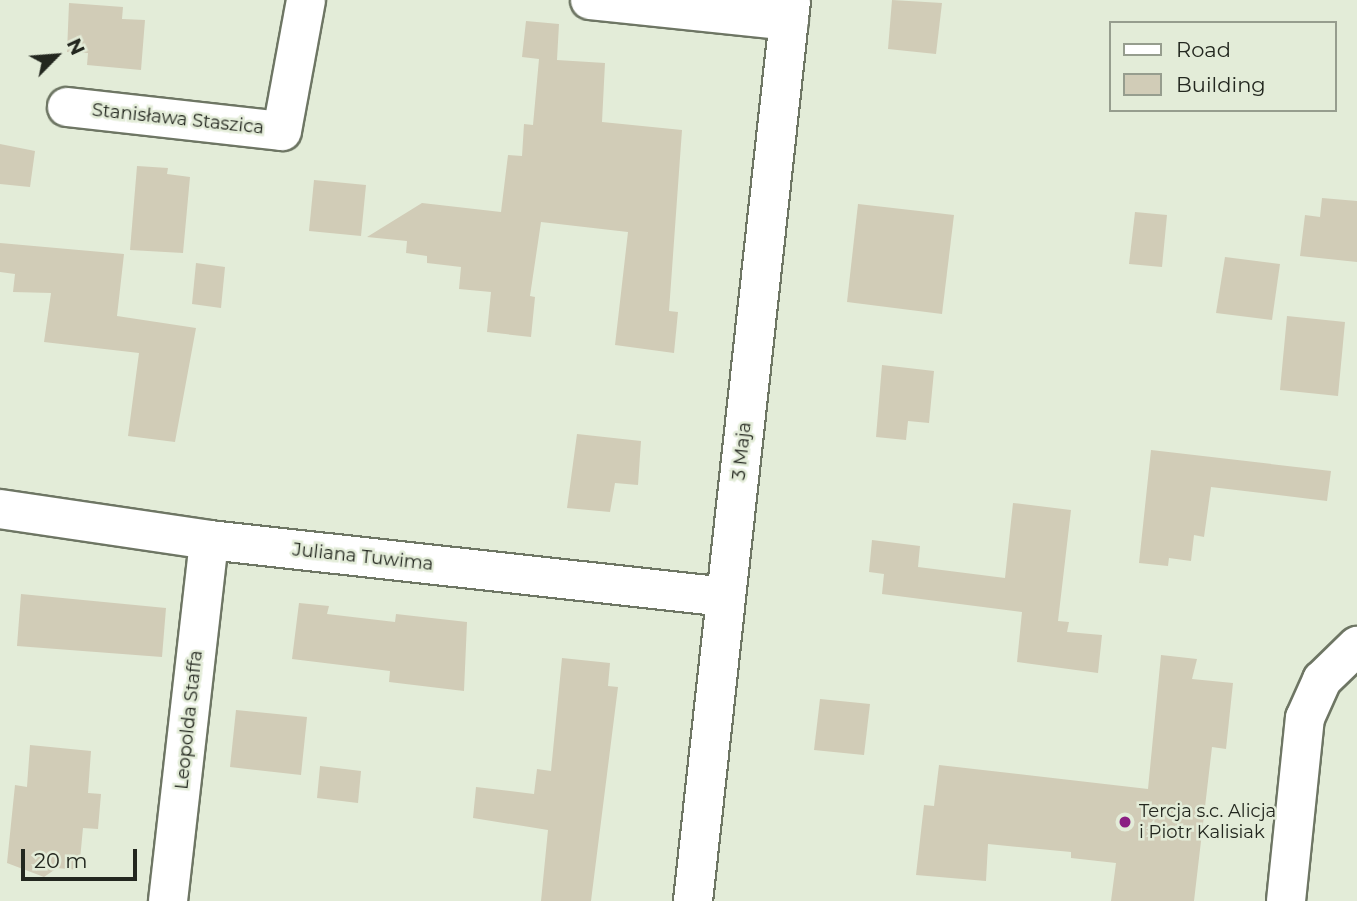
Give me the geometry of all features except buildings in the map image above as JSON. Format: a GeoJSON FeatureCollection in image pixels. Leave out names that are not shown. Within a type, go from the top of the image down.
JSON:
{"type":"FeatureCollection","features":[{"type":"Feature","properties":{"kind":"street","name":"Stanisława Staszica"},"geometry":{"type":"LineString","coordinates":[[67,107],[282,131],[306,0]]}},
{"type":"Feature","properties":{"kind":"street"},"geometry":{"type":"LineString","coordinates":[[590,0],[790,10]]}},
{"type":"Feature","properties":{"kind":"street","name":"3 Maja"},"geometry":{"type":"LineString","coordinates":[[692,901],[790,10]]}},
{"type":"Feature","properties":{"kind":"street","name":"Juliana Tuwima"},"geometry":{"type":"LineString","coordinates":[[0,509],[209,540],[726,597]]}},
{"type":"Feature","properties":{"kind":"street","name":"Leopolda Staffa"},"geometry":{"type":"LineString","coordinates":[[169,901],[209,540]]}},
{"type":"Feature","properties":{"kind":"street"},"geometry":{"type":"LineString","coordinates":[[1286,901],[1305,718],[1322,680],[1357,646]]}},
{"type":"Feature","properties":{"kind":"place","name":"Tercja s.c. Alicja i Piotr Kalisiak"},"geometry":{"type":"Point","coordinates":[1125,822]}}]}
